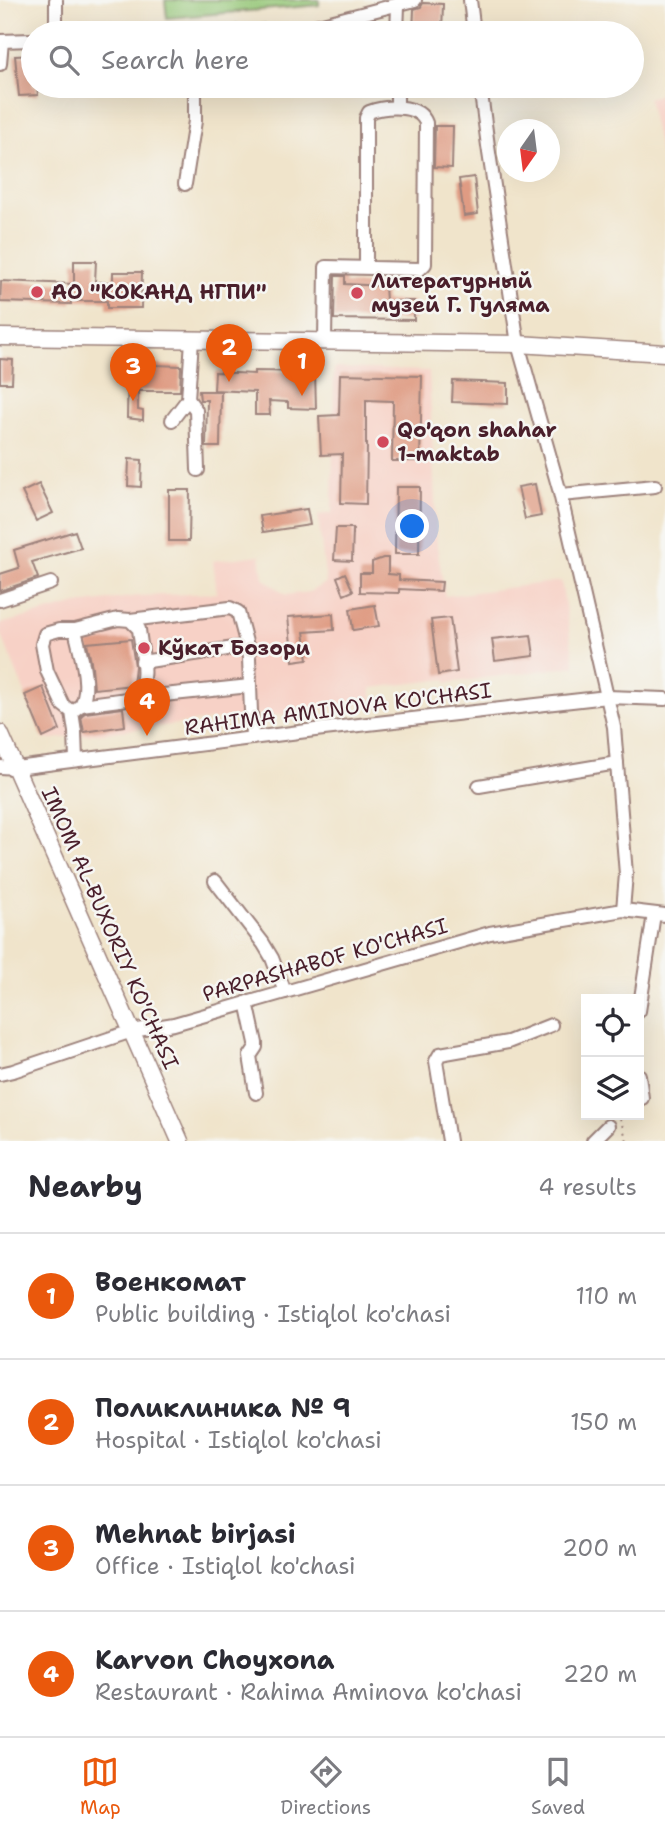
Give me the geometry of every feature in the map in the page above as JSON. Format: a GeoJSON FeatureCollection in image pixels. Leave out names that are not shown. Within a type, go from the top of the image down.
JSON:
{"type":"FeatureCollection","features":[{"type":"Feature","properties":{"kind":"main road"},"geometry":{"type":"LineString","coordinates":[[0,337],[518,344],[665,352]]}},
{"type":"Feature","properties":{"kind":"main road","name":"IMOM AL-BUXORIY KO'CHASI"},"geometry":{"type":"LineString","coordinates":[[0,733],[8,768],[132,1031],[180,1141]]}},
{"type":"Feature","properties":{"kind":"street"},"geometry":{"type":"LineString","coordinates":[[56,0],[56,21]]}},
{"type":"Feature","properties":{"kind":"street"},"geometry":{"type":"LineString","coordinates":[[336,21],[415,0]]}},
{"type":"Feature","properties":{"kind":"street"},"geometry":{"type":"LineString","coordinates":[[470,0],[473,21]]}},
{"type":"Feature","properties":{"kind":"street"},"geometry":{"type":"LineString","coordinates":[[397,21],[398,6]]}},
{"type":"Feature","properties":{"kind":"street"},"geometry":{"type":"LineString","coordinates":[[0,64],[1,41],[21,40]]}},
{"type":"Feature","properties":{"kind":"street"},"geometry":{"type":"LineString","coordinates":[[185,184],[195,121],[195,98]]}},
{"type":"Feature","properties":{"kind":"street"},"geometry":{"type":"LineString","coordinates":[[397,98],[397,107]]}},
{"type":"Feature","properties":{"kind":"street"},"geometry":{"type":"LineString","coordinates":[[482,98],[518,344],[561,495],[614,727],[626,874],[623,910]]}},
{"type":"Feature","properties":{"kind":"street"},"geometry":{"type":"LineString","coordinates":[[325,342],[326,267],[366,268],[420,269],[425,264],[426,122],[420,114],[397,107],[369,112],[366,118],[366,268]]}},
{"type":"Feature","properties":{"kind":"street"},"geometry":{"type":"LineString","coordinates":[[172,420],[188,400],[192,340]]}},
{"type":"Feature","properties":{"kind":"street"},"geometry":{"type":"LineString","coordinates":[[188,400],[196,410],[198,470]]}},
{"type":"Feature","properties":{"kind":"street"},"geometry":{"type":"LineString","coordinates":[[561,495],[655,486]]}},
{"type":"Feature","properties":{"kind":"street"},"geometry":{"type":"LineString","coordinates":[[0,600],[51,583]]}},
{"type":"Feature","properties":{"kind":"street"},"geometry":{"type":"LineString","coordinates":[[250,686],[135,698],[76,709],[63,705],[47,671],[42,644],[45,635],[59,629],[75,630],[118,620],[230,608],[238,612],[249,657],[252,738]]}},
{"type":"Feature","properties":{"kind":"street"},"geometry":{"type":"LineString","coordinates":[[130,620],[139,629],[144,684],[135,698]]}},
{"type":"Feature","properties":{"kind":"street"},"geometry":{"type":"LineString","coordinates":[[75,630],[86,692],[76,709],[76,760]]}},
{"type":"Feature","properties":{"kind":"street"},"geometry":{"type":"LineString","coordinates":[[142,662],[247,646]]}},
{"type":"Feature","properties":{"kind":"street","name":"RAHIMA AMINOVA KO'CHASI"},"geometry":{"type":"LineString","coordinates":[[8,768],[607,697],[665,699]]}},
{"type":"Feature","properties":{"kind":"street"},"geometry":{"type":"LineString","coordinates":[[479,786],[617,763]]}},
{"type":"Feature","properties":{"kind":"street"},"geometry":{"type":"LineString","coordinates":[[215,881],[263,943],[285,992]]}},
{"type":"Feature","properties":{"kind":"street","name":"PARPASHABOF KO'CHASI"},"geometry":{"type":"LineString","coordinates":[[0,1074],[132,1031],[174,1024],[490,933],[623,910],[660,915]]}},
{"type":"Feature","properties":{"kind":"street"},"geometry":{"type":"LineString","coordinates":[[643,994],[660,915]]}},
{"type":"Feature","properties":{"kind":"street"},"geometry":{"type":"LineString","coordinates":[[247,1003],[256,1043],[250,1056],[256,1093]]}},
{"type":"Feature","properties":{"kind":"street"},"geometry":{"type":"LineString","coordinates":[[449,1141],[436,1061],[440,1055],[508,1042],[551,1026]]}},
{"type":"Feature","properties":{"kind":"street"},"geometry":{"type":"LineString","coordinates":[[593,1141],[608,1126]]}},
{"type":"Feature","properties":{"kind":"path"},"geometry":{"type":"LineString","coordinates":[[621,1120],[627,1141]]}},
{"type":"Feature","properties":{"kind":"shaded area"},"geometry":{"type":"Polygon","coordinates":[[[665,93],[665,176],[648,98],[665,93]]]}},
{"type":"Feature","properties":{"kind":"shaded area"},"geometry":{"type":"Polygon","coordinates":[[[334,368],[429,371],[437,546],[445,596],[561,581],[575,666],[447,683],[446,679],[371,688],[373,702],[263,717],[262,714],[44,740],[0,631],[0,624],[78,604],[139,596],[217,593],[213,561],[260,555],[263,578],[286,595],[309,592],[326,583],[318,515],[332,513],[334,368]]]}},
{"type":"Feature","properties":{"kind":"green space"},"geometry":{"type":"Polygon","coordinates":[[[165,0],[319,0],[319,5],[167,18],[165,0]]]}},
{"type":"Feature","properties":{"kind":"building"},"geometry":{"type":"Polygon","coordinates":[[[423,3],[443,4],[442,21],[414,21],[414,9],[421,7],[423,3]]]}},
{"type":"Feature","properties":{"kind":"building"},"geometry":{"type":"Polygon","coordinates":[[[15,56],[21,56],[21,96],[19,96],[15,56]]]}},
{"type":"Feature","properties":{"kind":"building"},"geometry":{"type":"Polygon","coordinates":[[[435,126],[453,126],[452,168],[434,167],[435,126]]]}},
{"type":"Feature","properties":{"kind":"building"},"geometry":{"type":"Polygon","coordinates":[[[474,177],[478,214],[464,216],[459,179],[474,177]]]}},
{"type":"Feature","properties":{"kind":"building"},"geometry":{"type":"Polygon","coordinates":[[[74,261],[96,261],[95,282],[113,282],[113,272],[142,272],[141,308],[107,308],[107,301],[71,301],[71,304],[0,302],[1,281],[74,284],[74,261]]]}},
{"type":"Feature","properties":{"kind":"building","name":"Литературный музей Г. Гуляма"},"geometry":{"type":"Polygon","coordinates":[[[335,276],[345,276],[345,284],[385,286],[386,301],[414,301],[414,320],[334,319],[335,276]]]}},
{"type":"Feature","properties":{"kind":"building"},"geometry":{"type":"Polygon","coordinates":[[[0,359],[13,360],[12,383],[0,383],[0,359]]]}},
{"type":"Feature","properties":{"kind":"building"},"geometry":{"type":"Polygon","coordinates":[[[128,364],[181,366],[180,391],[138,391],[138,410],[143,411],[143,420],[127,418],[128,364]]]}},
{"type":"Feature","properties":{"kind":"building"},"geometry":{"type":"Polygon","coordinates":[[[254,371],[315,372],[316,409],[288,408],[288,402],[269,401],[270,415],[255,415],[255,392],[214,390],[215,372],[254,374],[254,371]]]}},
{"type":"Feature","properties":{"kind":"building"},"geometry":{"type":"Polygon","coordinates":[[[340,374],[422,376],[420,461],[392,461],[393,401],[366,400],[366,504],[341,503],[342,454],[321,455],[319,416],[339,415],[340,374]]]}},
{"type":"Feature","properties":{"kind":"building"},"geometry":{"type":"Polygon","coordinates":[[[453,381],[508,383],[508,404],[452,402],[453,381]]]}},
{"type":"Feature","properties":{"kind":"building"},"geometry":{"type":"Polygon","coordinates":[[[199,391],[221,391],[220,447],[206,447],[207,400],[200,400],[199,391]]]}},
{"type":"Feature","properties":{"kind":"building"},"geometry":{"type":"Polygon","coordinates":[[[129,459],[142,460],[141,487],[128,486],[129,459]]]}},
{"type":"Feature","properties":{"kind":"building"},"geometry":{"type":"Polygon","coordinates":[[[39,484],[53,513],[36,521],[22,492],[39,484]]]}},
{"type":"Feature","properties":{"kind":"building"},"geometry":{"type":"Polygon","coordinates":[[[535,484],[541,516],[525,519],[518,487],[535,484]]]}},
{"type":"Feature","properties":{"kind":"building"},"geometry":{"type":"Polygon","coordinates":[[[396,487],[420,487],[419,554],[395,554],[396,487]]]}},
{"type":"Feature","properties":{"kind":"building"},"geometry":{"type":"Polygon","coordinates":[[[169,490],[190,490],[189,541],[169,541],[169,490]]]}},
{"type":"Feature","properties":{"kind":"building"},"geometry":{"type":"Polygon","coordinates":[[[307,509],[310,525],[263,532],[260,516],[307,509]]]}},
{"type":"Feature","properties":{"kind":"building"},"geometry":{"type":"Polygon","coordinates":[[[336,528],[353,528],[352,561],[334,560],[336,528]]]}},
{"type":"Feature","properties":{"kind":"building"},"geometry":{"type":"Polygon","coordinates":[[[75,531],[81,548],[32,562],[38,578],[0,591],[0,574],[19,568],[14,550],[75,531]]]}},
{"type":"Feature","properties":{"kind":"building"},"geometry":{"type":"Polygon","coordinates":[[[388,558],[388,574],[399,575],[399,580],[442,582],[441,591],[399,589],[399,593],[360,592],[360,573],[372,573],[372,562],[388,558]]]}},
{"type":"Feature","properties":{"kind":"building"},"geometry":{"type":"Polygon","coordinates":[[[345,573],[353,591],[344,595],[337,577],[345,573]]]}},
{"type":"Feature","properties":{"kind":"building"},"geometry":{"type":"Polygon","coordinates":[[[375,605],[379,626],[353,630],[350,609],[375,605]]]}},
{"type":"Feature","properties":{"kind":"building"},"geometry":{"type":"Polygon","coordinates":[[[333,614],[334,630],[304,632],[308,659],[293,661],[288,617],[333,614]]]}},
{"type":"Feature","properties":{"kind":"building"},"geometry":{"type":"Polygon","coordinates":[[[450,618],[457,672],[438,675],[431,620],[450,618]]]}},
{"type":"Feature","properties":{"kind":"building"},"geometry":{"type":"Polygon","coordinates":[[[531,635],[534,656],[495,661],[492,639],[531,635]]]}},
{"type":"Feature","properties":{"kind":"building"},"geometry":{"type":"Polygon","coordinates":[[[131,639],[135,666],[133,685],[94,689],[87,643],[131,639]]]}},
{"type":"Feature","properties":{"kind":"building"},"geometry":{"type":"Polygon","coordinates":[[[43,687],[60,730],[43,738],[25,695],[43,687]]]}},
{"type":"Feature","properties":{"kind":"building"},"geometry":{"type":"Polygon","coordinates":[[[123,708],[125,726],[84,732],[81,716],[85,713],[123,708]]]}},
{"type":"Feature","properties":{"kind":"place","name":"АО \"КОКАНД НГПИ\""},"geometry":{"type":"Point","coordinates":[37,292]}},
{"type":"Feature","properties":{"kind":"place","name":"Литературный музей Г. Гуляма"},"geometry":{"type":"Point","coordinates":[357,293]}},
{"type":"Feature","properties":{"kind":"place","name":"Поликлиника № 9"},"geometry":{"type":"Point","coordinates":[229,382]}},
{"type":"Feature","properties":{"kind":"place","name":"Военкомат"},"geometry":{"type":"Point","coordinates":[302,396]}},
{"type":"Feature","properties":{"kind":"place","name":"Mehnat birjasi"},"geometry":{"type":"Point","coordinates":[133,401]}},
{"type":"Feature","properties":{"kind":"place","name":"Qo'qon shahar 1-maktab"},"geometry":{"type":"Point","coordinates":[383,442]}},
{"type":"Feature","properties":{"kind":"place","name":"Кўкат Бозори"},"geometry":{"type":"Point","coordinates":[144,648]}},
{"type":"Feature","properties":{"kind":"place","name":"Karvon Choyxona"},"geometry":{"type":"Point","coordinates":[147,736]}}]}
